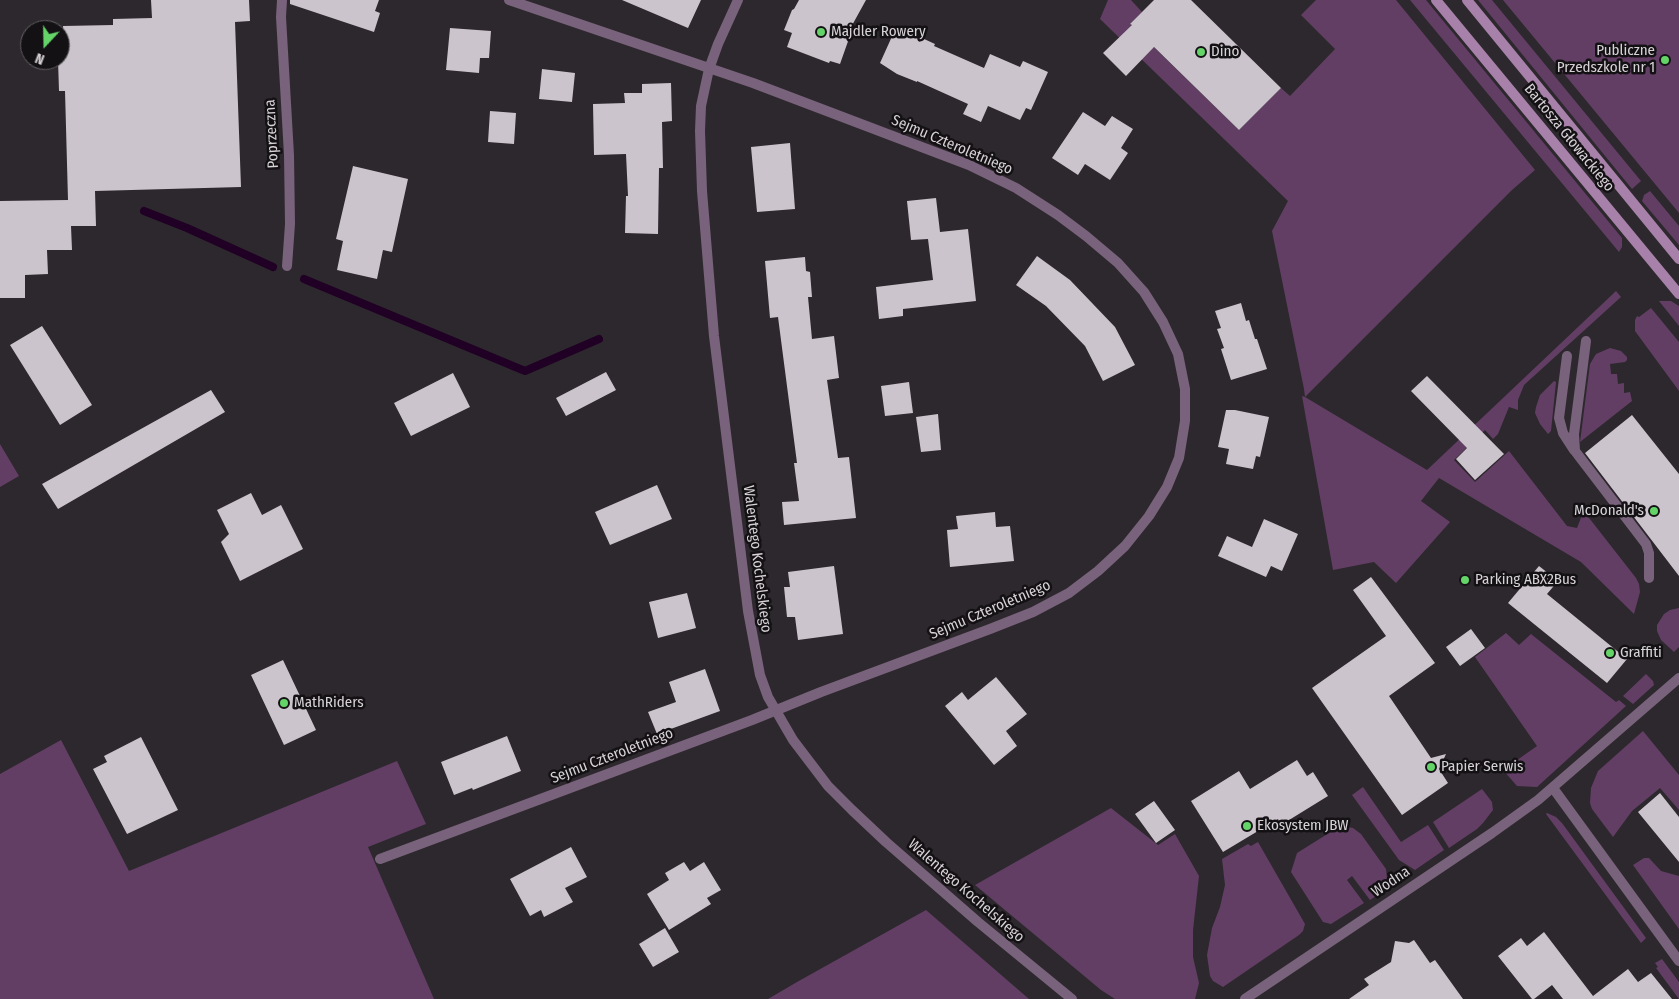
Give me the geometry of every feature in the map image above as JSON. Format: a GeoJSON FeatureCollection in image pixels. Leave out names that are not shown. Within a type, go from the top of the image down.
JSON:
{"type":"FeatureCollection","features":[{"type":"Feature","properties":{"kind":"street","name":"Poprzeczna"},"geometry":{"type":"LineString","coordinates":[[282,0],[281,17],[289,155],[290,224],[287,266]]}},
{"type":"Feature","properties":{"kind":"street"},"geometry":{"type":"LineString","coordinates":[[509,0],[709,69]]}},
{"type":"Feature","properties":{"kind":"street","name":"Walentego Kochelskiego"},"geometry":{"type":"LineString","coordinates":[[738,0],[709,69],[701,106],[700,131],[702,190],[714,336],[754,649],[760,675],[768,697],[793,740],[828,786],[886,842],[978,922],[1072,999]]}},
{"type":"Feature","properties":{"kind":"street","name":"Bartosza Głowackiego"},"geometry":{"type":"LineString","coordinates":[[1436,0],[1679,294]]}},
{"type":"Feature","properties":{"kind":"street","name":"Bartosza Głowackiego"},"geometry":{"type":"LineString","coordinates":[[1467,0],[1679,259]]}},
{"type":"Feature","properties":{"kind":"street","name":"Sejmu Czteroletniego"},"geometry":{"type":"LineString","coordinates":[[380,859],[1033,612],[1069,593],[1098,571],[1125,546],[1149,516],[1167,487],[1179,458],[1185,421],[1185,389],[1178,354],[1163,322],[1144,292],[1118,263],[1058,215],[1016,188],[969,165],[753,83],[709,69]]}},
{"type":"Feature","properties":{"kind":"street"},"geometry":{"type":"LineString","coordinates":[[1575,451],[1575,428],[1586,341]]}},
{"type":"Feature","properties":{"kind":"street"},"geometry":{"type":"LineString","coordinates":[[1567,356],[1559,418],[1563,433],[1646,544],[1649,554],[1649,578]]}},
{"type":"Feature","properties":{"kind":"street","name":"Wodna"},"geometry":{"type":"LineString","coordinates":[[1245,999],[1492,833],[1553,788],[1679,678]]}},
{"type":"Feature","properties":{"kind":"street"},"geometry":{"type":"LineString","coordinates":[[1553,788],[1679,961]]}},
{"type":"Feature","properties":{"kind":"shaded area"},"geometry":{"type":"Polygon","coordinates":[[[1108,0],[1131,0],[1142,12],[1130,24],[1239,130],[1281,88],[1290,96],[1335,49],[1301,15],[1316,0],[1396,0],[1535,170],[1512,190],[1305,397],[1272,231],[1288,201],[1100,19],[1108,0]]]}},
{"type":"Feature","properties":{"kind":"shaded area"},"geometry":{"type":"Polygon","coordinates":[[[1410,0],[1426,0],[1622,238],[1622,247],[1619,252],[1410,0]]]}},
{"type":"Feature","properties":{"kind":"shaded area"},"geometry":{"type":"Polygon","coordinates":[[[1478,0],[1492,0],[1641,181],[1632,189],[1478,0]]]}},
{"type":"Feature","properties":{"kind":"shaded area"},"geometry":{"type":"Polygon","coordinates":[[[1503,0],[1679,0],[1679,213],[1503,0]]]}},
{"type":"Feature","properties":{"kind":"shaded area"},"geometry":{"type":"Polygon","coordinates":[[[1650,191],[1679,226],[1679,245],[1642,201],[1644,195],[1650,191]]]}},
{"type":"Feature","properties":{"kind":"shaded area"},"geometry":{"type":"Polygon","coordinates":[[[1616,291],[1621,297],[1524,385],[1518,400],[1518,410],[1509,407],[1498,434],[1493,439],[1485,430],[1454,460],[1475,482],[1509,451],[1567,526],[1577,528],[1582,515],[1586,514],[1639,584],[1640,592],[1634,614],[1581,562],[1439,478],[1421,501],[1450,522],[1396,583],[1374,562],[1333,570],[1302,396],[1427,470],[1616,291]]]}},
{"type":"Feature","properties":{"kind":"shaded area"},"geometry":{"type":"Polygon","coordinates":[[[1659,301],[1671,301],[1679,306],[1679,326],[1659,301]]]}},
{"type":"Feature","properties":{"kind":"shaded area"},"geometry":{"type":"Polygon","coordinates":[[[1651,308],[1679,342],[1679,391],[1635,331],[1637,316],[1639,317],[1651,308]]]}},
{"type":"Feature","properties":{"kind":"shaded area"},"geometry":{"type":"Polygon","coordinates":[[[1610,348],[1621,351],[1627,357],[1625,362],[1610,364],[1611,374],[1617,374],[1618,384],[1624,383],[1624,393],[1630,392],[1632,401],[1580,442],[1590,364],[1596,354],[1610,348]]]}},
{"type":"Feature","properties":{"kind":"shaded area"},"geometry":{"type":"Polygon","coordinates":[[[1554,381],[1556,382],[1551,431],[1548,434],[1540,424],[1535,413],[1540,395],[1554,381]]]}},
{"type":"Feature","properties":{"kind":"shaded area"},"geometry":{"type":"Polygon","coordinates":[[[0,444],[19,476],[0,487],[0,444]]]}},
{"type":"Feature","properties":{"kind":"shaded area"},"geometry":{"type":"Polygon","coordinates":[[[1679,608],[1679,647],[1674,652],[1661,640],[1657,631],[1657,625],[1664,614],[1679,608]]]}},
{"type":"Feature","properties":{"kind":"shaded area"},"geometry":{"type":"Polygon","coordinates":[[[1506,633],[1519,645],[1531,634],[1616,702],[1619,700],[1626,706],[1537,787],[1517,786],[1503,770],[1537,746],[1475,657],[1506,633]]]}},
{"type":"Feature","properties":{"kind":"shaded area"},"geometry":{"type":"Polygon","coordinates":[[[1646,674],[1653,681],[1654,685],[1633,704],[1623,696],[1646,674]]]}},
{"type":"Feature","properties":{"kind":"shaded area"},"geometry":{"type":"Polygon","coordinates":[[[1643,731],[1679,775],[1679,810],[1660,788],[1632,811],[1613,837],[1592,809],[1590,803],[1591,788],[1598,771],[1643,731]]]}},
{"type":"Feature","properties":{"kind":"shaded area"},"geometry":{"type":"Polygon","coordinates":[[[61,740],[129,871],[397,761],[426,824],[368,847],[434,999],[0,999],[0,774],[61,740]]]}},
{"type":"Feature","properties":{"kind":"shaded area"},"geometry":{"type":"Polygon","coordinates":[[[1363,787],[1401,842],[1428,825],[1444,850],[1415,870],[1399,860],[1352,795],[1363,787]]]}},
{"type":"Feature","properties":{"kind":"shaded area"},"geometry":{"type":"Polygon","coordinates":[[[1482,789],[1492,802],[1493,810],[1477,829],[1449,848],[1433,822],[1482,789]]]}},
{"type":"Feature","properties":{"kind":"shaded area"},"geometry":{"type":"Polygon","coordinates":[[[1111,808],[1158,845],[1175,834],[1199,876],[1193,930],[1193,957],[1199,983],[1195,999],[1115,999],[1101,990],[975,885],[1111,808]]]}},
{"type":"Feature","properties":{"kind":"shaded area"},"geometry":{"type":"Polygon","coordinates":[[[1546,814],[1556,817],[1562,823],[1646,938],[1641,943],[1546,814]]]}},
{"type":"Feature","properties":{"kind":"shaded area"},"geometry":{"type":"Polygon","coordinates":[[[1343,826],[1353,828],[1361,834],[1386,869],[1388,888],[1370,900],[1352,876],[1347,880],[1364,903],[1331,924],[1323,922],[1291,872],[1297,853],[1343,826]]]}},
{"type":"Feature","properties":{"kind":"shaded area"},"geometry":{"type":"Polygon","coordinates":[[[1258,842],[1305,924],[1303,931],[1299,935],[1223,987],[1213,981],[1210,976],[1207,955],[1212,928],[1220,907],[1225,885],[1222,859],[1248,844],[1251,846],[1258,842]]]}},
{"type":"Feature","properties":{"kind":"shaded area"},"geometry":{"type":"Polygon","coordinates":[[[1644,858],[1649,858],[1661,871],[1679,876],[1679,929],[1633,865],[1644,858]]]}},
{"type":"Feature","properties":{"kind":"shaded area"},"geometry":{"type":"Polygon","coordinates":[[[926,910],[1029,999],[768,999],[797,982],[926,910]]]}},
{"type":"Feature","properties":{"kind":"shaded area"},"geometry":{"type":"Polygon","coordinates":[[[1662,959],[1679,982],[1679,999],[1656,968],[1658,967],[1655,963],[1662,959]]]}},
{"type":"Feature","properties":{"kind":"building"},"geometry":{"type":"Polygon","coordinates":[[[151,0],[249,0],[250,21],[235,22],[241,187],[95,191],[96,226],[71,226],[72,250],[47,250],[48,274],[25,275],[25,298],[0,298],[0,201],[68,200],[65,91],[59,91],[58,70],[70,70],[70,26],[113,25],[113,19],[152,18],[151,0]]]}},
{"type":"Feature","properties":{"kind":"building"},"geometry":{"type":"Polygon","coordinates":[[[290,0],[379,0],[375,11],[380,13],[374,32],[290,4],[290,0]]]}},
{"type":"Feature","properties":{"kind":"building"},"geometry":{"type":"Polygon","coordinates":[[[622,0],[701,0],[688,28],[622,0]]]}},
{"type":"Feature","properties":{"kind":"building","name":"Majdler Rowery"},"geometry":{"type":"Polygon","coordinates":[[[799,0],[866,0],[850,29],[852,30],[840,64],[830,61],[829,63],[787,47],[792,33],[784,30],[792,10],[799,0]]]}},
{"type":"Feature","properties":{"kind":"building","name":"Dino"},"geometry":{"type":"Polygon","coordinates":[[[1154,0],[1191,0],[1281,88],[1239,130],[1154,47],[1126,76],[1103,53],[1154,0]]]}},
{"type":"Feature","properties":{"kind":"building"},"geometry":{"type":"Polygon","coordinates":[[[450,28],[491,31],[489,58],[480,58],[479,73],[446,70],[450,28]]]}},
{"type":"Feature","properties":{"kind":"building"},"geometry":{"type":"Polygon","coordinates":[[[894,32],[906,38],[909,32],[935,44],[934,46],[984,68],[990,54],[1020,67],[1023,61],[1048,72],[1031,110],[1026,108],[1020,120],[988,106],[981,122],[963,114],[968,104],[897,74],[880,63],[894,32]]]}},
{"type":"Feature","properties":{"kind":"building"},"geometry":{"type":"Polygon","coordinates":[[[542,69],[575,73],[572,102],[539,99],[542,69]]]}},
{"type":"Feature","properties":{"kind":"building"},"geometry":{"type":"Polygon","coordinates":[[[671,83],[672,121],[662,122],[663,168],[659,168],[658,234],[625,233],[626,196],[628,196],[626,154],[594,155],[593,104],[625,103],[624,93],[642,93],[642,84],[671,83]]]}},
{"type":"Feature","properties":{"kind":"building"},"geometry":{"type":"Polygon","coordinates":[[[490,111],[516,113],[514,144],[488,142],[490,111]]]}},
{"type":"Feature","properties":{"kind":"building"},"geometry":{"type":"Polygon","coordinates":[[[1083,112],[1105,126],[1112,116],[1133,129],[1121,148],[1128,153],[1110,180],[1085,164],[1078,175],[1052,158],[1083,112]]]}},
{"type":"Feature","properties":{"kind":"building"},"geometry":{"type":"Polygon","coordinates":[[[790,143],[795,209],[757,212],[751,147],[790,143]]]}},
{"type":"Feature","properties":{"kind":"building"},"geometry":{"type":"Polygon","coordinates":[[[353,166],[408,179],[392,252],[383,250],[377,279],[337,270],[343,241],[336,239],[353,166]]]}},
{"type":"Feature","properties":{"kind":"building"},"geometry":{"type":"Polygon","coordinates":[[[936,198],[940,232],[968,229],[976,301],[903,309],[903,316],[879,319],[876,287],[933,280],[928,239],[911,240],[907,201],[936,198]]]}},
{"type":"Feature","properties":{"kind":"building"},"geometry":{"type":"Polygon","coordinates":[[[1037,256],[1070,280],[1115,327],[1135,365],[1103,381],[1085,346],[1046,306],[1016,285],[1037,256]]]}},
{"type":"Feature","properties":{"kind":"building"},"geometry":{"type":"Polygon","coordinates":[[[805,257],[806,271],[810,272],[812,297],[808,297],[812,339],[834,336],[839,378],[827,380],[838,458],[849,457],[856,518],[784,525],[782,502],[799,501],[794,463],[797,463],[778,317],[770,318],[765,261],[805,257]]]}},
{"type":"Feature","properties":{"kind":"building"},"geometry":{"type":"Polygon","coordinates":[[[1241,303],[1246,321],[1249,320],[1267,369],[1231,380],[1221,349],[1224,348],[1217,329],[1221,328],[1215,311],[1241,303]]]}},
{"type":"Feature","properties":{"kind":"building"},"geometry":{"type":"Polygon","coordinates":[[[42,326],[92,405],[60,425],[10,345],[42,326]]]}},
{"type":"Feature","properties":{"kind":"building"},"geometry":{"type":"Polygon","coordinates":[[[606,372],[616,390],[566,416],[556,398],[606,372]]]}},
{"type":"Feature","properties":{"kind":"building"},"geometry":{"type":"Polygon","coordinates":[[[453,373],[470,407],[411,436],[394,403],[453,373]]]}},
{"type":"Feature","properties":{"kind":"building"},"geometry":{"type":"Polygon","coordinates":[[[1427,376],[1504,454],[1475,480],[1456,459],[1467,448],[1411,391],[1427,376]]]}},
{"type":"Feature","properties":{"kind":"building"},"geometry":{"type":"Polygon","coordinates":[[[909,382],[913,413],[885,416],[881,386],[909,382]]]}},
{"type":"Feature","properties":{"kind":"building"},"geometry":{"type":"Polygon","coordinates":[[[211,390],[225,412],[58,509],[42,484],[211,390]]]}},
{"type":"Feature","properties":{"kind":"building"},"geometry":{"type":"Polygon","coordinates":[[[1226,410],[1269,417],[1260,457],[1256,456],[1253,469],[1226,464],[1229,449],[1218,447],[1226,410]]]}},
{"type":"Feature","properties":{"kind":"building"},"geometry":{"type":"Polygon","coordinates":[[[938,414],[941,450],[921,452],[916,417],[938,414]]]}},
{"type":"Feature","properties":{"kind":"building","name":"McDonald's"},"geometry":{"type":"Polygon","coordinates":[[[1632,415],[1679,474],[1679,576],[1585,453],[1632,415]]]}},
{"type":"Feature","properties":{"kind":"building"},"geometry":{"type":"Polygon","coordinates":[[[657,485],[672,519],[610,545],[595,512],[657,485]]]}},
{"type":"Feature","properties":{"kind":"building"},"geometry":{"type":"Polygon","coordinates":[[[251,493],[262,515],[281,505],[303,549],[240,581],[221,542],[229,534],[217,510],[251,493]]]}},
{"type":"Feature","properties":{"kind":"building"},"geometry":{"type":"Polygon","coordinates":[[[995,512],[996,527],[1010,526],[1014,561],[950,567],[947,530],[958,529],[956,516],[995,512]]]}},
{"type":"Feature","properties":{"kind":"building"},"geometry":{"type":"Polygon","coordinates":[[[1264,519],[1298,534],[1282,571],[1271,566],[1266,577],[1218,556],[1227,536],[1252,547],[1264,519]]]}},
{"type":"Feature","properties":{"kind":"building"},"geometry":{"type":"Polygon","coordinates":[[[834,566],[843,634],[798,640],[795,617],[787,617],[784,587],[790,587],[788,572],[834,566]]]}},
{"type":"Feature","properties":{"kind":"building"},"geometry":{"type":"Polygon","coordinates":[[[1539,566],[1558,581],[1547,594],[1627,659],[1607,683],[1508,603],[1539,566]]]}},
{"type":"Feature","properties":{"kind":"building"},"geometry":{"type":"Polygon","coordinates":[[[1371,577],[1435,663],[1389,696],[1431,758],[1446,754],[1439,769],[1448,783],[1402,815],[1312,688],[1386,636],[1353,590],[1371,577]]]}},
{"type":"Feature","properties":{"kind":"building"},"geometry":{"type":"Polygon","coordinates":[[[687,593],[696,628],[658,638],[649,602],[687,593]]]}},
{"type":"Feature","properties":{"kind":"building"},"geometry":{"type":"Polygon","coordinates":[[[1471,629],[1485,648],[1460,666],[1446,647],[1471,629]]]}},
{"type":"Feature","properties":{"kind":"building","name":"MathRiders"},"geometry":{"type":"Polygon","coordinates":[[[283,660],[316,730],[284,745],[251,675],[283,660]]]}},
{"type":"Feature","properties":{"kind":"building"},"geometry":{"type":"Polygon","coordinates":[[[705,669],[720,711],[657,734],[648,712],[676,702],[669,682],[705,669]]]}},
{"type":"Feature","properties":{"kind":"building"},"geometry":{"type":"Polygon","coordinates":[[[996,677],[1027,714],[1006,731],[1017,746],[994,765],[945,706],[962,692],[968,700],[996,677]]]}},
{"type":"Feature","properties":{"kind":"building"},"geometry":{"type":"Polygon","coordinates":[[[507,736],[521,771],[473,790],[472,788],[454,795],[441,762],[507,736]]]}},
{"type":"Feature","properties":{"kind":"building"},"geometry":{"type":"Polygon","coordinates":[[[141,737],[178,810],[127,834],[93,769],[107,762],[104,756],[141,737]]]}},
{"type":"Feature","properties":{"kind":"building"},"geometry":{"type":"Polygon","coordinates":[[[1297,760],[1307,776],[1313,772],[1328,796],[1281,825],[1278,819],[1223,852],[1191,801],[1239,771],[1250,789],[1297,760]]]}},
{"type":"Feature","properties":{"kind":"building"},"geometry":{"type":"Polygon","coordinates":[[[1660,793],[1679,817],[1679,862],[1638,812],[1660,793]]]}},
{"type":"Feature","properties":{"kind":"building"},"geometry":{"type":"Polygon","coordinates":[[[1154,801],[1175,830],[1156,843],[1135,814],[1154,801]]]}},
{"type":"Feature","properties":{"kind":"building"},"geometry":{"type":"Polygon","coordinates":[[[571,847],[587,877],[565,888],[573,902],[544,917],[541,910],[530,916],[510,879],[571,847]]]}},
{"type":"Feature","properties":{"kind":"building"},"geometry":{"type":"Polygon","coordinates":[[[684,862],[690,871],[704,862],[721,890],[707,898],[711,904],[669,930],[647,894],[669,880],[665,873],[684,862]]]}},
{"type":"Feature","properties":{"kind":"building"},"geometry":{"type":"Polygon","coordinates":[[[665,928],[679,952],[653,967],[639,944],[665,928]]]}},
{"type":"Feature","properties":{"kind":"building"},"geometry":{"type":"Polygon","coordinates":[[[1544,932],[1593,996],[1628,969],[1638,982],[1651,973],[1672,999],[1563,999],[1552,985],[1532,999],[1498,956],[1521,938],[1527,946],[1544,932]]]}},
{"type":"Feature","properties":{"kind":"building"},"geometry":{"type":"Polygon","coordinates":[[[1414,940],[1430,963],[1435,960],[1463,999],[1349,999],[1369,985],[1364,979],[1391,962],[1395,941],[1409,943],[1414,940]]]}},
{"type":"Feature","properties":{"kind":"waterway"},"geometry":{"type":"LineString","coordinates":[[144,211],[187,228],[273,267]]}},
{"type":"Feature","properties":{"kind":"waterway"},"geometry":{"type":"LineString","coordinates":[[304,279],[525,371],[599,339]]}},
{"type":"Feature","properties":{"kind":"place","name":"Majdler Rowery"},"geometry":{"type":"Point","coordinates":[821,32]}},
{"type":"Feature","properties":{"kind":"place","name":"Dino"},"geometry":{"type":"Point","coordinates":[1201,52]}},
{"type":"Feature","properties":{"kind":"place","name":"Publiczne Przedszkole nr 1"},"geometry":{"type":"Point","coordinates":[1665,60]}},
{"type":"Feature","properties":{"kind":"place","name":"McDonald's"},"geometry":{"type":"Point","coordinates":[1654,511]}},
{"type":"Feature","properties":{"kind":"place","name":"Parking ABX2Bus"},"geometry":{"type":"Point","coordinates":[1465,580]}},
{"type":"Feature","properties":{"kind":"place","name":"Graffiti"},"geometry":{"type":"Point","coordinates":[1610,653]}},
{"type":"Feature","properties":{"kind":"place","name":"MathRiders"},"geometry":{"type":"Point","coordinates":[284,703]}},
{"type":"Feature","properties":{"kind":"place","name":"Papier Serwis"},"geometry":{"type":"Point","coordinates":[1431,767]}},
{"type":"Feature","properties":{"kind":"place","name":"Ekosystem JBW"},"geometry":{"type":"Point","coordinates":[1247,826]}}]}
